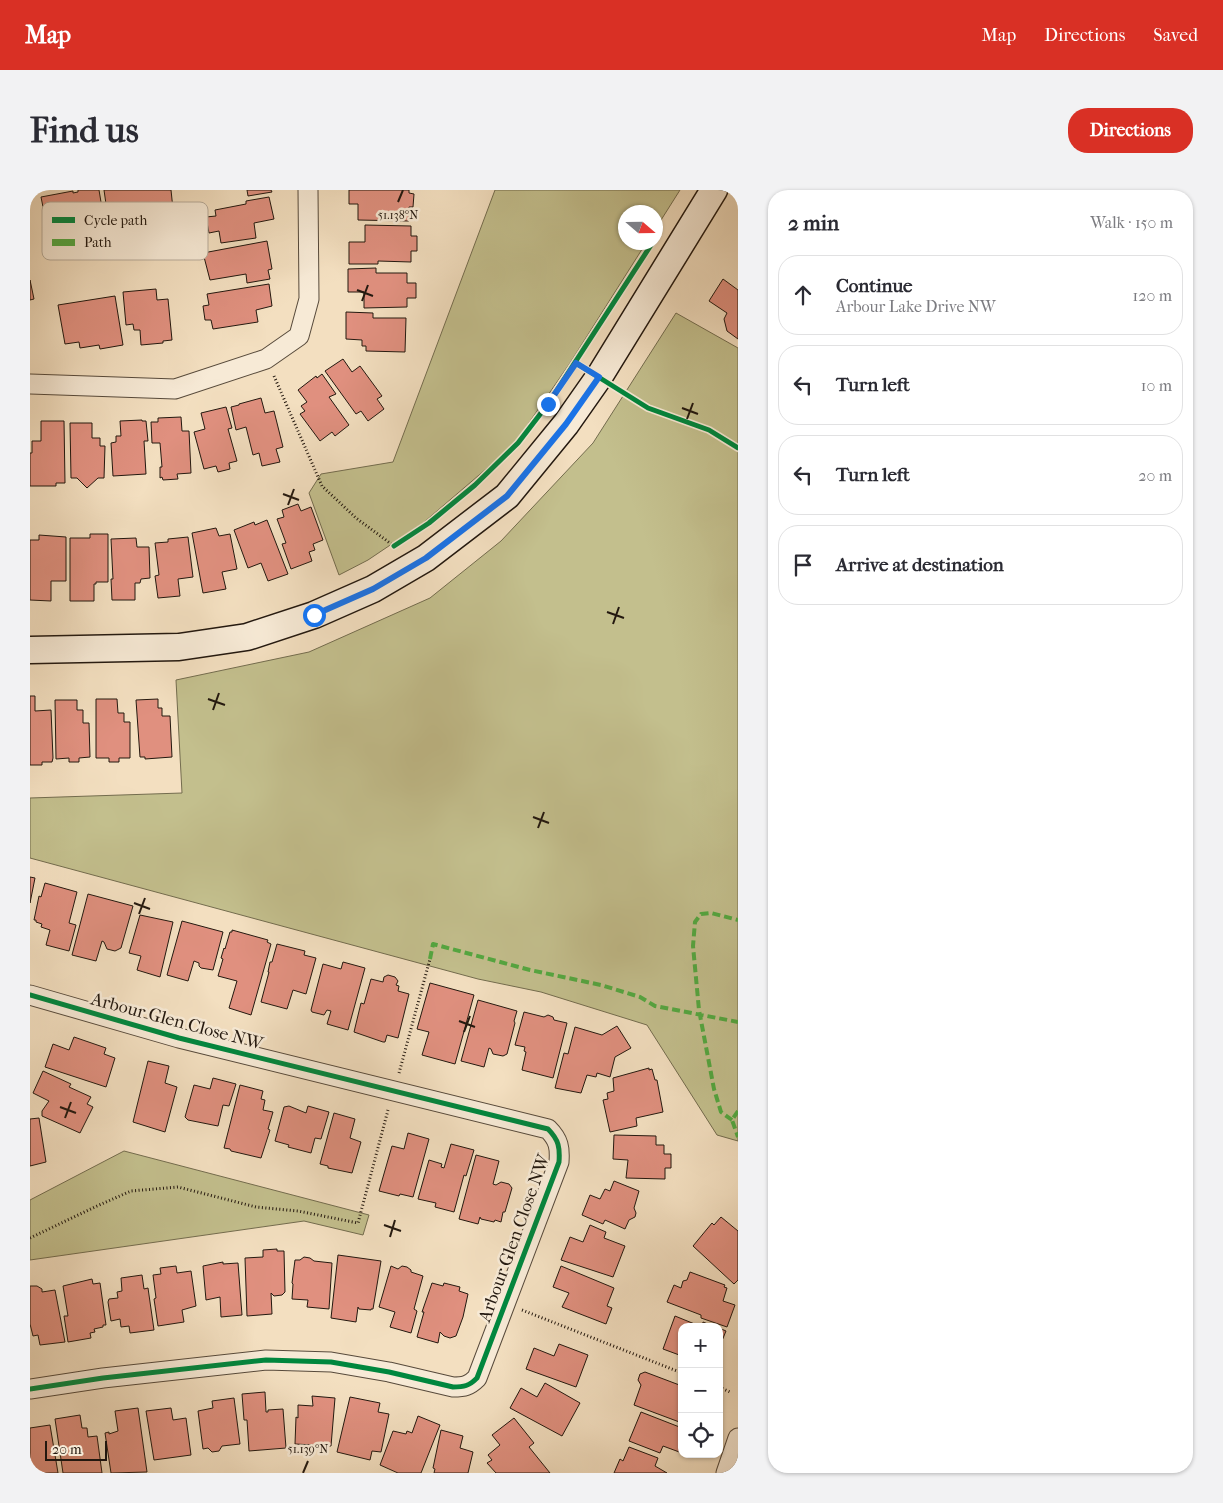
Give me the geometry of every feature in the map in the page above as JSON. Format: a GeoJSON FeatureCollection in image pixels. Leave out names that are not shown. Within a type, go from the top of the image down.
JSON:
{"type":"FeatureCollection","features":[{"type":"Feature","properties":{"kind":"street"},"geometry":{"type":"LineString","coordinates":[[30,384],[175,389],[266,359],[299,336],[309,299],[308,190]]}},
{"type":"Feature","properties":{"kind":"street"},"geometry":{"type":"LineString","coordinates":[[30,650],[178,647],[247,637],[314,615],[373,589],[426,558],[507,496],[566,424],[599,377],[714,190]]}},
{"type":"Feature","properties":{"kind":"street","name":"Arbour Glen Close NW"},"geometry":{"type":"LineString","coordinates":[[30,1390],[103,1378],[266,1360],[331,1362],[388,1372],[453,1387],[470,1385],[477,1378],[559,1162],[560,1148],[555,1136],[548,1130],[395,1090],[179,1038],[31,997]]}},
{"type":"Feature","properties":{"kind":"street"},"geometry":{"type":"LineString","coordinates":[[726,1473],[738,1438]]}},
{"type":"Feature","properties":{"kind":"path"},"geometry":{"type":"LineString","coordinates":[[266,359],[322,486],[356,518],[394,546],[401,541]]}},
{"type":"Feature","properties":{"kind":"path"},"geometry":{"type":"LineString","coordinates":[[30,1238],[131,1191],[178,1187],[256,1207],[298,1211],[358,1222],[430,959]]}},
{"type":"Feature","properties":{"kind":"path"},"geometry":{"type":"LineString","coordinates":[[520,1310],[678,1371]]}},
{"type":"Feature","properties":{"kind":"path"},"geometry":{"type":"LineString","coordinates":[[723,1389],[730,1392]]}},
{"type":"Feature","properties":{"kind":"shaded area"},"geometry":{"type":"Polygon","coordinates":[[[495,190],[680,190],[663,217],[663,205],[618,205],[618,250],[642,250],[570,363],[513,446],[423,523],[368,560],[339,575],[309,493],[321,474],[393,462],[495,190]]]}},
{"type":"Feature","properties":{"kind":"shaded area"},"geometry":{"type":"Polygon","coordinates":[[[676,313],[738,348],[738,1141],[717,1135],[647,1025],[541,992],[478,979],[30,858],[30,798],[182,793],[176,680],[309,652],[430,598],[501,541],[593,443],[676,313]]]}},
{"type":"Feature","properties":{"kind":"shaded area"},"geometry":{"type":"Polygon","coordinates":[[[124,1151],[369,1215],[363,1235],[304,1221],[30,1260],[30,1200],[124,1151]]]}},
{"type":"Feature","properties":{"kind":"building"},"geometry":{"type":"Polygon","coordinates":[[[78,190],[99,190],[101,202],[42,202],[41,197],[73,191],[73,193],[78,192],[78,190]]]}},
{"type":"Feature","properties":{"kind":"building"},"geometry":{"type":"Polygon","coordinates":[[[104,190],[171,190],[172,202],[106,202],[104,190]]]}},
{"type":"Feature","properties":{"kind":"building"},"geometry":{"type":"Polygon","coordinates":[[[247,190],[271,190],[272,192],[248,196],[247,190]]]}},
{"type":"Feature","properties":{"kind":"building"},"geometry":{"type":"Polygon","coordinates":[[[349,190],[409,190],[409,193],[414,194],[413,207],[409,207],[409,221],[358,220],[358,204],[349,204],[349,190]]]}},
{"type":"Feature","properties":{"kind":"building"},"geometry":{"type":"Polygon","coordinates":[[[269,197],[274,219],[254,223],[256,238],[221,243],[219,231],[209,233],[208,217],[216,216],[215,210],[246,204],[246,201],[269,197]]]}},
{"type":"Feature","properties":{"kind":"building"},"geometry":{"type":"Polygon","coordinates":[[[365,225],[411,226],[411,236],[417,236],[417,251],[411,251],[411,262],[378,261],[378,264],[349,264],[349,242],[365,242],[365,225]]]}},
{"type":"Feature","properties":{"kind":"building"},"geometry":{"type":"Polygon","coordinates":[[[267,241],[272,269],[268,270],[270,279],[247,283],[246,274],[210,280],[205,260],[208,260],[208,252],[267,241]]]}},
{"type":"Feature","properties":{"kind":"building"},"geometry":{"type":"Polygon","coordinates":[[[376,268],[376,273],[407,273],[407,283],[416,283],[416,298],[407,298],[407,307],[364,308],[364,292],[348,292],[348,269],[376,268]]]}},
{"type":"Feature","properties":{"kind":"building"},"geometry":{"type":"Polygon","coordinates":[[[723,279],[738,290],[738,339],[727,331],[724,319],[727,313],[709,301],[723,279]]]}},
{"type":"Feature","properties":{"kind":"building"},"geometry":{"type":"Polygon","coordinates":[[[30,280],[34,299],[30,300],[30,280]]]}},
{"type":"Feature","properties":{"kind":"building"},"geometry":{"type":"Polygon","coordinates":[[[269,284],[272,306],[256,310],[258,322],[213,329],[211,320],[205,320],[203,306],[209,305],[207,294],[269,284]]]}},
{"type":"Feature","properties":{"kind":"building"},"geometry":{"type":"Polygon","coordinates":[[[156,289],[157,300],[168,299],[172,340],[163,341],[163,343],[141,345],[140,330],[134,330],[133,324],[126,325],[123,292],[156,289]]]}},
{"type":"Feature","properties":{"kind":"building"},"geometry":{"type":"Polygon","coordinates":[[[115,296],[123,345],[100,349],[99,345],[80,348],[79,342],[65,344],[58,305],[115,296]]]}},
{"type":"Feature","properties":{"kind":"building"},"geometry":{"type":"Polygon","coordinates":[[[346,312],[373,313],[373,318],[406,318],[405,352],[366,351],[366,346],[362,346],[362,340],[346,339],[346,312]]]}},
{"type":"Feature","properties":{"kind":"building"},"geometry":{"type":"Polygon","coordinates":[[[343,359],[352,372],[360,366],[382,396],[377,399],[384,409],[368,421],[361,411],[356,414],[325,371],[343,359]]]}},
{"type":"Feature","properties":{"kind":"building"},"geometry":{"type":"Polygon","coordinates":[[[322,374],[336,394],[329,397],[349,425],[335,436],[332,432],[320,441],[300,414],[305,411],[301,406],[307,402],[298,390],[316,376],[317,378],[322,374]]]}},
{"type":"Feature","properties":{"kind":"building"},"geometry":{"type":"Polygon","coordinates":[[[261,398],[265,413],[274,411],[283,447],[276,449],[280,462],[262,466],[259,453],[253,455],[246,427],[236,430],[231,407],[261,398]]]}},
{"type":"Feature","properties":{"kind":"building"},"geometry":{"type":"Polygon","coordinates":[[[226,407],[232,428],[228,429],[237,461],[229,463],[230,469],[218,472],[216,466],[204,469],[194,432],[205,429],[201,413],[226,407]]]}},
{"type":"Feature","properties":{"kind":"building"},"geometry":{"type":"Polygon","coordinates":[[[181,417],[182,431],[189,431],[191,473],[177,474],[178,479],[163,480],[162,477],[160,478],[160,467],[162,467],[160,443],[152,443],[151,422],[158,422],[158,418],[181,417]]]}},
{"type":"Feature","properties":{"kind":"building"},"geometry":{"type":"Polygon","coordinates":[[[41,421],[64,421],[65,483],[56,483],[56,486],[30,486],[32,441],[41,441],[41,421]]]}},
{"type":"Feature","properties":{"kind":"building"},"geometry":{"type":"Polygon","coordinates":[[[120,421],[146,421],[148,441],[144,441],[146,474],[113,476],[111,443],[116,442],[116,436],[121,436],[120,421]]]}},
{"type":"Feature","properties":{"kind":"building"},"geometry":{"type":"Polygon","coordinates":[[[70,423],[92,423],[92,438],[100,438],[100,446],[105,446],[104,478],[98,478],[87,488],[77,478],[71,478],[70,423]]]}},
{"type":"Feature","properties":{"kind":"building"},"geometry":{"type":"Polygon","coordinates":[[[298,504],[301,511],[311,507],[323,540],[313,544],[315,550],[309,552],[312,561],[291,569],[282,544],[286,543],[277,519],[284,517],[282,510],[298,504]]]}},
{"type":"Feature","properties":{"kind":"building"},"geometry":{"type":"Polygon","coordinates":[[[267,520],[288,574],[268,581],[261,563],[248,568],[234,530],[254,522],[255,525],[267,520]]]}},
{"type":"Feature","properties":{"kind":"building"},"geometry":{"type":"Polygon","coordinates":[[[216,528],[219,536],[230,534],[237,569],[222,572],[226,589],[203,593],[192,533],[216,528]]]}},
{"type":"Feature","properties":{"kind":"building"},"geometry":{"type":"Polygon","coordinates":[[[90,534],[108,534],[108,582],[96,582],[94,584],[94,601],[70,601],[70,538],[90,538],[90,534]]]}},
{"type":"Feature","properties":{"kind":"building"},"geometry":{"type":"Polygon","coordinates":[[[39,535],[66,537],[66,581],[51,581],[51,601],[30,600],[30,540],[39,540],[39,535]]]}},
{"type":"Feature","properties":{"kind":"building"},"geometry":{"type":"Polygon","coordinates":[[[188,537],[193,577],[178,579],[180,596],[158,598],[155,576],[159,575],[155,543],[168,542],[168,539],[188,537]]]}},
{"type":"Feature","properties":{"kind":"building"},"geometry":{"type":"Polygon","coordinates":[[[136,538],[137,547],[149,547],[150,578],[141,579],[140,583],[135,583],[135,600],[112,600],[111,539],[136,538]]]}},
{"type":"Feature","properties":{"kind":"building"},"geometry":{"type":"Polygon","coordinates":[[[30,696],[35,696],[35,711],[51,710],[53,758],[52,762],[42,762],[42,765],[30,765],[30,696]]]}},
{"type":"Feature","properties":{"kind":"building"},"geometry":{"type":"Polygon","coordinates":[[[96,699],[117,699],[118,713],[124,713],[124,722],[130,722],[130,758],[119,758],[119,762],[109,762],[109,758],[96,758],[96,699]]]}},
{"type":"Feature","properties":{"kind":"building"},"geometry":{"type":"Polygon","coordinates":[[[158,699],[158,708],[162,708],[162,716],[170,716],[172,757],[145,759],[145,757],[140,757],[136,700],[158,699]]]}},
{"type":"Feature","properties":{"kind":"building"},"geometry":{"type":"Polygon","coordinates":[[[55,700],[77,700],[77,710],[83,710],[83,723],[89,723],[90,757],[79,758],[79,762],[69,762],[69,758],[56,759],[55,700]]]}},
{"type":"Feature","properties":{"kind":"building"},"geometry":{"type":"Polygon","coordinates":[[[30,877],[35,878],[30,903],[30,877]]]}},
{"type":"Feature","properties":{"kind":"building"},"geometry":{"type":"Polygon","coordinates":[[[45,883],[77,892],[69,923],[76,925],[69,951],[46,945],[50,930],[41,927],[42,924],[34,920],[39,896],[41,897],[45,883]]]}},
{"type":"Feature","properties":{"kind":"building"},"geometry":{"type":"Polygon","coordinates":[[[88,894],[133,906],[121,948],[115,951],[107,949],[102,941],[96,961],[72,955],[88,894]]]}},
{"type":"Feature","properties":{"kind":"building"},"geometry":{"type":"Polygon","coordinates":[[[140,915],[173,922],[160,977],[137,970],[141,956],[129,953],[140,915]]]}},
{"type":"Feature","properties":{"kind":"building"},"geometry":{"type":"Polygon","coordinates":[[[182,921],[223,932],[213,970],[201,968],[199,963],[194,961],[188,981],[167,975],[182,921]]]}},
{"type":"Feature","properties":{"kind":"building"},"geometry":{"type":"Polygon","coordinates":[[[232,930],[268,940],[267,942],[271,944],[251,1015],[229,1008],[237,981],[218,976],[224,948],[232,930]]]}},
{"type":"Feature","properties":{"kind":"building"},"geometry":{"type":"Polygon","coordinates":[[[277,944],[305,951],[304,955],[316,958],[306,994],[293,990],[287,1009],[261,1002],[270,962],[272,962],[277,944]]]}},
{"type":"Feature","properties":{"kind":"building"},"geometry":{"type":"Polygon","coordinates":[[[343,962],[365,968],[348,1030],[327,1024],[331,1011],[327,1010],[324,1015],[312,1012],[311,1010],[323,964],[341,969],[343,962]]]}},
{"type":"Feature","properties":{"kind":"building"},"geometry":{"type":"Polygon","coordinates":[[[388,975],[395,977],[398,981],[396,985],[399,986],[398,991],[409,994],[398,1038],[387,1035],[385,1042],[383,1042],[354,1032],[361,1003],[364,1004],[371,979],[383,982],[384,977],[388,975]]]}},
{"type":"Feature","properties":{"kind":"building"},"geometry":{"type":"Polygon","coordinates":[[[430,983],[474,995],[455,1064],[422,1055],[429,1032],[417,1029],[430,983]]]}},
{"type":"Feature","properties":{"kind":"building"},"geometry":{"type":"Polygon","coordinates":[[[478,1000],[517,1011],[507,1054],[503,1056],[493,1054],[489,1048],[484,1067],[461,1061],[478,1000]]]}},
{"type":"Feature","properties":{"kind":"building"},"geometry":{"type":"Polygon","coordinates":[[[524,1012],[544,1017],[548,1015],[553,1017],[554,1020],[567,1023],[553,1078],[522,1070],[526,1052],[524,1051],[525,1047],[515,1045],[524,1012]]]}},
{"type":"Feature","properties":{"kind":"building"},"geometry":{"type":"Polygon","coordinates":[[[617,1026],[631,1048],[615,1057],[610,1077],[597,1073],[596,1077],[587,1075],[581,1093],[555,1088],[564,1053],[568,1054],[575,1027],[602,1035],[617,1026]]]}},
{"type":"Feature","properties":{"kind":"building"},"geometry":{"type":"Polygon","coordinates":[[[74,1037],[106,1048],[104,1054],[115,1058],[106,1087],[45,1067],[53,1044],[69,1050],[74,1037]]]}},
{"type":"Feature","properties":{"kind":"building"},"geometry":{"type":"Polygon","coordinates":[[[148,1061],[169,1066],[165,1083],[177,1087],[165,1132],[133,1122],[148,1061]]]}},
{"type":"Feature","properties":{"kind":"building"},"geometry":{"type":"Polygon","coordinates":[[[649,1068],[649,1070],[652,1069],[655,1080],[657,1080],[663,1112],[636,1118],[637,1126],[610,1132],[603,1100],[608,1099],[607,1093],[614,1091],[613,1078],[649,1068]]]}},
{"type":"Feature","properties":{"kind":"building"},"geometry":{"type":"Polygon","coordinates":[[[43,1071],[71,1084],[69,1087],[91,1097],[87,1104],[93,1107],[80,1133],[42,1116],[42,1111],[49,1101],[33,1093],[43,1071]]]}},
{"type":"Feature","properties":{"kind":"building"},"geometry":{"type":"Polygon","coordinates":[[[213,1078],[236,1084],[229,1106],[223,1105],[218,1126],[188,1120],[185,1117],[194,1085],[210,1089],[213,1078]]]}},
{"type":"Feature","properties":{"kind":"building"},"geometry":{"type":"Polygon","coordinates":[[[240,1085],[263,1091],[261,1099],[265,1100],[263,1110],[273,1112],[268,1129],[270,1130],[261,1158],[224,1148],[240,1085]]]}},
{"type":"Feature","properties":{"kind":"building"},"geometry":{"type":"Polygon","coordinates":[[[289,1106],[306,1113],[308,1106],[329,1112],[321,1139],[315,1138],[311,1153],[288,1147],[289,1145],[275,1141],[284,1107],[289,1106]]]}},
{"type":"Feature","properties":{"kind":"building"},"geometry":{"type":"Polygon","coordinates":[[[334,1113],[355,1119],[350,1138],[361,1142],[352,1173],[328,1168],[328,1166],[320,1164],[334,1113]]]}},
{"type":"Feature","properties":{"kind":"building"},"geometry":{"type":"Polygon","coordinates":[[[39,1118],[46,1162],[30,1166],[30,1119],[39,1118]]]}},
{"type":"Feature","properties":{"kind":"building"},"geometry":{"type":"Polygon","coordinates":[[[408,1133],[429,1139],[413,1197],[379,1191],[392,1146],[404,1149],[408,1133]]]}},
{"type":"Feature","properties":{"kind":"building"},"geometry":{"type":"Polygon","coordinates":[[[614,1135],[656,1136],[656,1145],[664,1145],[664,1154],[671,1154],[671,1168],[665,1168],[665,1179],[626,1178],[628,1160],[613,1159],[614,1135]]]}},
{"type":"Feature","properties":{"kind":"building"},"geometry":{"type":"Polygon","coordinates":[[[451,1144],[474,1150],[466,1176],[464,1175],[454,1212],[435,1207],[436,1203],[418,1199],[429,1160],[442,1164],[441,1167],[444,1168],[451,1144]]]}},
{"type":"Feature","properties":{"kind":"building"},"geometry":{"type":"Polygon","coordinates":[[[476,1155],[499,1161],[493,1184],[496,1185],[501,1182],[509,1184],[512,1188],[501,1222],[481,1219],[480,1217],[478,1224],[459,1219],[476,1155]]]}},
{"type":"Feature","properties":{"kind":"building"},"geometry":{"type":"Polygon","coordinates":[[[614,1181],[639,1191],[634,1208],[635,1217],[629,1220],[625,1229],[605,1220],[603,1224],[582,1215],[590,1195],[600,1199],[605,1189],[610,1191],[614,1181]]]}},
{"type":"Feature","properties":{"kind":"building"},"geometry":{"type":"Polygon","coordinates":[[[721,1217],[738,1231],[738,1280],[734,1284],[693,1246],[712,1223],[714,1225],[721,1217]]]}},
{"type":"Feature","properties":{"kind":"building"},"geometry":{"type":"Polygon","coordinates":[[[590,1225],[606,1232],[604,1238],[625,1246],[613,1277],[561,1260],[570,1237],[583,1242],[590,1225]]]}},
{"type":"Feature","properties":{"kind":"building"},"geometry":{"type":"Polygon","coordinates":[[[277,1249],[277,1251],[284,1251],[285,1292],[282,1295],[274,1296],[271,1293],[272,1314],[247,1316],[245,1258],[263,1257],[263,1250],[277,1249]]]}},
{"type":"Feature","properties":{"kind":"building"},"geometry":{"type":"Polygon","coordinates":[[[338,1255],[381,1261],[373,1309],[359,1309],[358,1307],[356,1322],[331,1318],[338,1255]]]}},
{"type":"Feature","properties":{"kind":"building"},"geometry":{"type":"Polygon","coordinates":[[[304,1257],[314,1261],[332,1263],[329,1309],[307,1307],[308,1300],[292,1299],[295,1260],[300,1260],[304,1257]]]}},
{"type":"Feature","properties":{"kind":"building"},"geometry":{"type":"Polygon","coordinates":[[[223,1262],[223,1264],[238,1263],[242,1315],[221,1317],[220,1297],[206,1300],[203,1266],[223,1262]]]}},
{"type":"Feature","properties":{"kind":"building"},"geometry":{"type":"Polygon","coordinates":[[[176,1266],[177,1273],[191,1271],[196,1306],[182,1310],[184,1322],[158,1326],[153,1275],[161,1274],[160,1268],[176,1266]]]}},
{"type":"Feature","properties":{"kind":"building"},"geometry":{"type":"Polygon","coordinates":[[[391,1266],[398,1269],[402,1266],[407,1267],[411,1272],[423,1276],[414,1309],[417,1311],[411,1333],[390,1327],[395,1312],[379,1307],[391,1266]]]}},
{"type":"Feature","properties":{"kind":"building"},"geometry":{"type":"Polygon","coordinates":[[[561,1266],[614,1288],[607,1306],[612,1308],[606,1324],[562,1307],[569,1293],[553,1287],[561,1266]]]}},
{"type":"Feature","properties":{"kind":"building"},"geometry":{"type":"Polygon","coordinates":[[[690,1272],[725,1285],[724,1287],[727,1288],[723,1301],[735,1305],[727,1327],[723,1326],[723,1323],[715,1323],[701,1318],[701,1315],[667,1302],[674,1285],[681,1288],[683,1281],[687,1280],[690,1272]]]}},
{"type":"Feature","properties":{"kind":"building"},"geometry":{"type":"Polygon","coordinates":[[[142,1275],[144,1289],[148,1288],[154,1330],[130,1333],[129,1326],[121,1327],[120,1319],[111,1321],[108,1302],[109,1299],[118,1298],[117,1292],[122,1291],[121,1278],[142,1275]]]}},
{"type":"Feature","properties":{"kind":"building"},"geometry":{"type":"Polygon","coordinates":[[[92,1279],[93,1284],[100,1283],[106,1325],[94,1329],[95,1332],[90,1333],[91,1338],[68,1342],[64,1316],[68,1316],[63,1286],[92,1279]]]}},
{"type":"Feature","properties":{"kind":"building"},"geometry":{"type":"Polygon","coordinates":[[[432,1283],[443,1286],[444,1283],[460,1287],[459,1291],[468,1294],[463,1317],[456,1336],[450,1338],[440,1332],[438,1343],[417,1337],[424,1312],[422,1312],[432,1283]]]}},
{"type":"Feature","properties":{"kind":"building"},"geometry":{"type":"Polygon","coordinates":[[[30,1286],[37,1286],[42,1289],[42,1292],[55,1290],[65,1342],[40,1345],[38,1335],[33,1336],[30,1324],[30,1286]]]}},
{"type":"Feature","properties":{"kind":"building"},"geometry":{"type":"Polygon","coordinates":[[[675,1316],[692,1323],[678,1323],[678,1355],[663,1349],[675,1316]]]}},
{"type":"Feature","properties":{"kind":"building"},"geometry":{"type":"Polygon","coordinates":[[[559,1344],[588,1355],[576,1387],[526,1369],[534,1348],[554,1356],[559,1344]]]}},
{"type":"Feature","properties":{"kind":"building"},"geometry":{"type":"Polygon","coordinates":[[[645,1372],[678,1384],[678,1422],[634,1405],[641,1385],[638,1380],[640,1374],[645,1372]]]}},
{"type":"Feature","properties":{"kind":"building"},"geometry":{"type":"Polygon","coordinates":[[[545,1383],[580,1403],[562,1436],[510,1408],[521,1388],[537,1397],[545,1383]]]}},
{"type":"Feature","properties":{"kind":"building"},"geometry":{"type":"Polygon","coordinates":[[[265,1392],[266,1412],[268,1410],[283,1409],[286,1448],[249,1451],[247,1420],[244,1420],[242,1394],[265,1392]]]}},
{"type":"Feature","properties":{"kind":"building"},"geometry":{"type":"Polygon","coordinates":[[[312,1396],[335,1398],[331,1446],[295,1444],[298,1405],[313,1406],[312,1396]]]}},
{"type":"Feature","properties":{"kind":"building"},"geometry":{"type":"Polygon","coordinates":[[[350,1397],[380,1403],[378,1412],[389,1414],[381,1452],[372,1451],[370,1460],[337,1452],[350,1397]]]}},
{"type":"Feature","properties":{"kind":"building"},"geometry":{"type":"Polygon","coordinates":[[[234,1398],[240,1444],[222,1446],[219,1451],[212,1452],[208,1448],[203,1449],[198,1411],[213,1408],[212,1401],[234,1398]]]}},
{"type":"Feature","properties":{"kind":"building"},"geometry":{"type":"Polygon","coordinates":[[[138,1408],[147,1472],[111,1473],[105,1433],[109,1432],[109,1434],[118,1431],[115,1411],[138,1408]]]}},
{"type":"Feature","properties":{"kind":"building"},"geometry":{"type":"Polygon","coordinates":[[[171,1408],[173,1420],[186,1418],[191,1455],[154,1460],[146,1411],[171,1408]]]}},
{"type":"Feature","properties":{"kind":"building"},"geometry":{"type":"Polygon","coordinates":[[[641,1412],[678,1426],[678,1452],[663,1446],[660,1453],[629,1441],[641,1412]]]}},
{"type":"Feature","properties":{"kind":"building"},"geometry":{"type":"Polygon","coordinates":[[[80,1415],[82,1428],[87,1428],[88,1437],[97,1436],[102,1473],[63,1473],[55,1419],[80,1415]]]}},
{"type":"Feature","properties":{"kind":"building"},"geometry":{"type":"Polygon","coordinates":[[[418,1416],[440,1425],[421,1473],[398,1473],[380,1465],[393,1431],[406,1434],[407,1431],[412,1433],[418,1416]]]}},
{"type":"Feature","properties":{"kind":"building"},"geometry":{"type":"Polygon","coordinates":[[[514,1418],[534,1443],[529,1447],[550,1473],[496,1473],[487,1463],[492,1460],[488,1455],[500,1445],[492,1435],[514,1418]]]}},
{"type":"Feature","properties":{"kind":"building"},"geometry":{"type":"Polygon","coordinates":[[[50,1425],[58,1473],[30,1473],[30,1428],[50,1425]]]}},
{"type":"Feature","properties":{"kind":"building"},"geometry":{"type":"Polygon","coordinates":[[[441,1430],[463,1436],[460,1448],[473,1452],[468,1473],[434,1473],[435,1469],[433,1468],[441,1430]]]}},
{"type":"Feature","properties":{"kind":"building"},"geometry":{"type":"Polygon","coordinates":[[[629,1447],[658,1458],[655,1466],[667,1473],[614,1473],[620,1459],[623,1461],[629,1447]]]}},
{"type":"Feature","properties":{"kind":"marked path"},"geometry":{"type":"LineString","coordinates":[[732,1120],[721,1112],[714,1089],[699,1010],[693,946],[695,922],[701,914],[711,913],[738,920]]}},
{"type":"Feature","properties":{"kind":"marked path"},"geometry":{"type":"LineString","coordinates":[[430,959],[433,944],[530,970],[601,985],[640,997],[655,1006],[738,1022]]}},
{"type":"Feature","properties":{"kind":"marked path"},"geometry":{"type":"LineString","coordinates":[[738,1111],[732,1120],[738,1137]]}},
{"type":"Feature","properties":{"kind":"cycle path"},"geometry":{"type":"LineString","coordinates":[[394,546],[429,523],[475,485],[518,443],[548,404],[648,250]]}},
{"type":"Feature","properties":{"kind":"cycle path"},"geometry":{"type":"LineString","coordinates":[[576,363],[648,408],[709,430],[738,448]]}},
{"type":"Feature","properties":{"kind":"cycle path"},"geometry":{"type":"LineString","coordinates":[[30,995],[179,1038],[548,1129],[557,1141],[559,1148],[559,1162],[477,1378],[469,1384],[453,1387],[389,1372],[331,1362],[266,1360],[103,1378],[30,1389]]}},
{"type":"Feature","properties":{"kind":"route"},"geometry":{"type":"LineString","coordinates":[[314,615],[373,589],[426,558],[507,496],[566,424],[599,377],[576,363],[548,404]]}}]}
